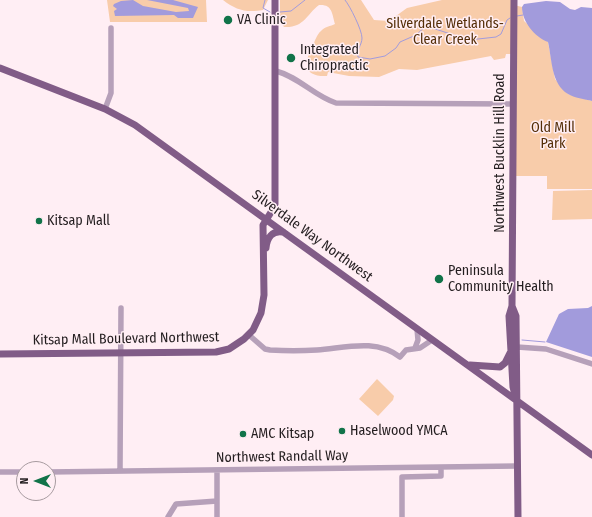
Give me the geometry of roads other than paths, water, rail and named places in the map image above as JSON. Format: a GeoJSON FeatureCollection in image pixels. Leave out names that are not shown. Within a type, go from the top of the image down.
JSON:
{"type":"FeatureCollection","features":[{"type":"Feature","properties":{"kind":"main road","name":"Kitsap Mall Boulevard Northwest"},"geometry":{"type":"LineString","coordinates":[[0,354],[218,352],[234,346],[249,335],[258,322],[263,305],[263,227],[266,219],[274,209],[275,204],[275,0]]}},
{"type":"Feature","properties":{"kind":"main road","name":"Northwest Bucklin Hill Road"},"geometry":{"type":"LineString","coordinates":[[514,1],[512,306],[509,316],[512,386],[516,399]]}},
{"type":"Feature","properties":{"kind":"main road","name":"Silverdale Way Northwest"},"geometry":{"type":"LineString","coordinates":[[0,68],[105,110],[162,143],[592,455]]}},
{"type":"Feature","properties":{"kind":"main road"},"geometry":{"type":"LineString","coordinates":[[263,260],[268,238],[276,232],[284,232]]}},
{"type":"Feature","properties":{"kind":"main road","name":"Northwest Bucklin Hill Road"},"geometry":{"type":"LineString","coordinates":[[512,306],[516,316],[517,347],[518,389],[516,399],[518,517]]}},
{"type":"Feature","properties":{"kind":"main road","name":"Northwest Bucklin Hill Road"},"geometry":{"type":"LineString","coordinates":[[510,336],[517,347]]}},
{"type":"Feature","properties":{"kind":"main road"},"geometry":{"type":"LineString","coordinates":[[468,364],[500,367],[508,359],[510,351]]}},
{"type":"Feature","properties":{"kind":"street"},"geometry":{"type":"LineString","coordinates":[[105,110],[111,93],[111,28]]}},
{"type":"Feature","properties":{"kind":"street"},"geometry":{"type":"LineString","coordinates":[[276,71],[289,75],[320,97],[336,103],[513,104]]}},
{"type":"Feature","properties":{"kind":"street"},"geometry":{"type":"LineString","coordinates":[[120,308],[120,471]]}},
{"type":"Feature","properties":{"kind":"street"},"geometry":{"type":"LineString","coordinates":[[415,348],[418,340],[417,329]]}},
{"type":"Feature","properties":{"kind":"street"},"geometry":{"type":"LineString","coordinates":[[249,335],[265,349],[306,351],[337,347],[377,346],[391,350],[400,357],[406,350],[420,348],[432,340]]}},
{"type":"Feature","properties":{"kind":"street"},"geometry":{"type":"LineString","coordinates":[[517,347],[546,349],[592,364]]}},
{"type":"Feature","properties":{"kind":"street","name":"Northwest Randall Way"},"geometry":{"type":"LineString","coordinates":[[56,472],[517,466]]}},
{"type":"Feature","properties":{"kind":"street"},"geometry":{"type":"LineString","coordinates":[[402,517],[402,477],[441,476],[441,467]]}},
{"type":"Feature","properties":{"kind":"street"},"geometry":{"type":"LineString","coordinates":[[217,470],[217,517]]}},
{"type":"Feature","properties":{"kind":"street"},"geometry":{"type":"LineString","coordinates":[[0,472],[16,472]]}},
{"type":"Feature","properties":{"kind":"street"},"geometry":{"type":"LineString","coordinates":[[168,517],[176,504],[217,501]]}},
{"type":"Feature","properties":{"kind":"waterway"},"geometry":{"type":"LineString","coordinates":[[265,0],[263,8],[270,12]]}},
{"type":"Feature","properties":{"kind":"waterway"},"geometry":{"type":"LineString","coordinates":[[280,12],[291,11],[305,0]]}},
{"type":"Feature","properties":{"kind":"waterway"},"geometry":{"type":"LineString","coordinates":[[345,0],[355,18],[362,38],[358,57],[370,59],[385,56],[396,48],[400,42],[416,35],[426,26],[469,40],[496,37],[501,34],[507,20],[510,18]]}},
{"type":"Feature","properties":{"kind":"waterway"},"geometry":{"type":"LineString","coordinates":[[517,16],[523,15]]}},
{"type":"Feature","properties":{"kind":"waterway"},"geometry":{"type":"LineString","coordinates":[[522,340],[545,342]]}},
{"type":"Feature","properties":{"kind":"place","name":"VA Clinic"},"geometry":{"type":"Point","coordinates":[228,20]}},
{"type":"Feature","properties":{"kind":"place","name":"Integrated Chiropractic"},"geometry":{"type":"Point","coordinates":[291,58]}},
{"type":"Feature","properties":{"kind":"place","name":"Kitsap Mall"},"geometry":{"type":"Point","coordinates":[39,221]}},
{"type":"Feature","properties":{"kind":"place","name":"Peninsula Community Health"},"geometry":{"type":"Point","coordinates":[439,279]}},
{"type":"Feature","properties":{"kind":"place","name":"Haselwood YMCA"},"geometry":{"type":"Point","coordinates":[342,431]}},
{"type":"Feature","properties":{"kind":"place","name":"AMC Kitsap"},"geometry":{"type":"Point","coordinates":[243,434]}},
{"type":"Feature","properties":{"kind":"park label","name":"Silverdale Wetlands- Clear Creek"},"geometry":{"type":"Point","coordinates":[445,32]}},
{"type":"Feature","properties":{"kind":"park label","name":"Old Mill Park"},"geometry":{"type":"Point","coordinates":[553,136]}}]}
